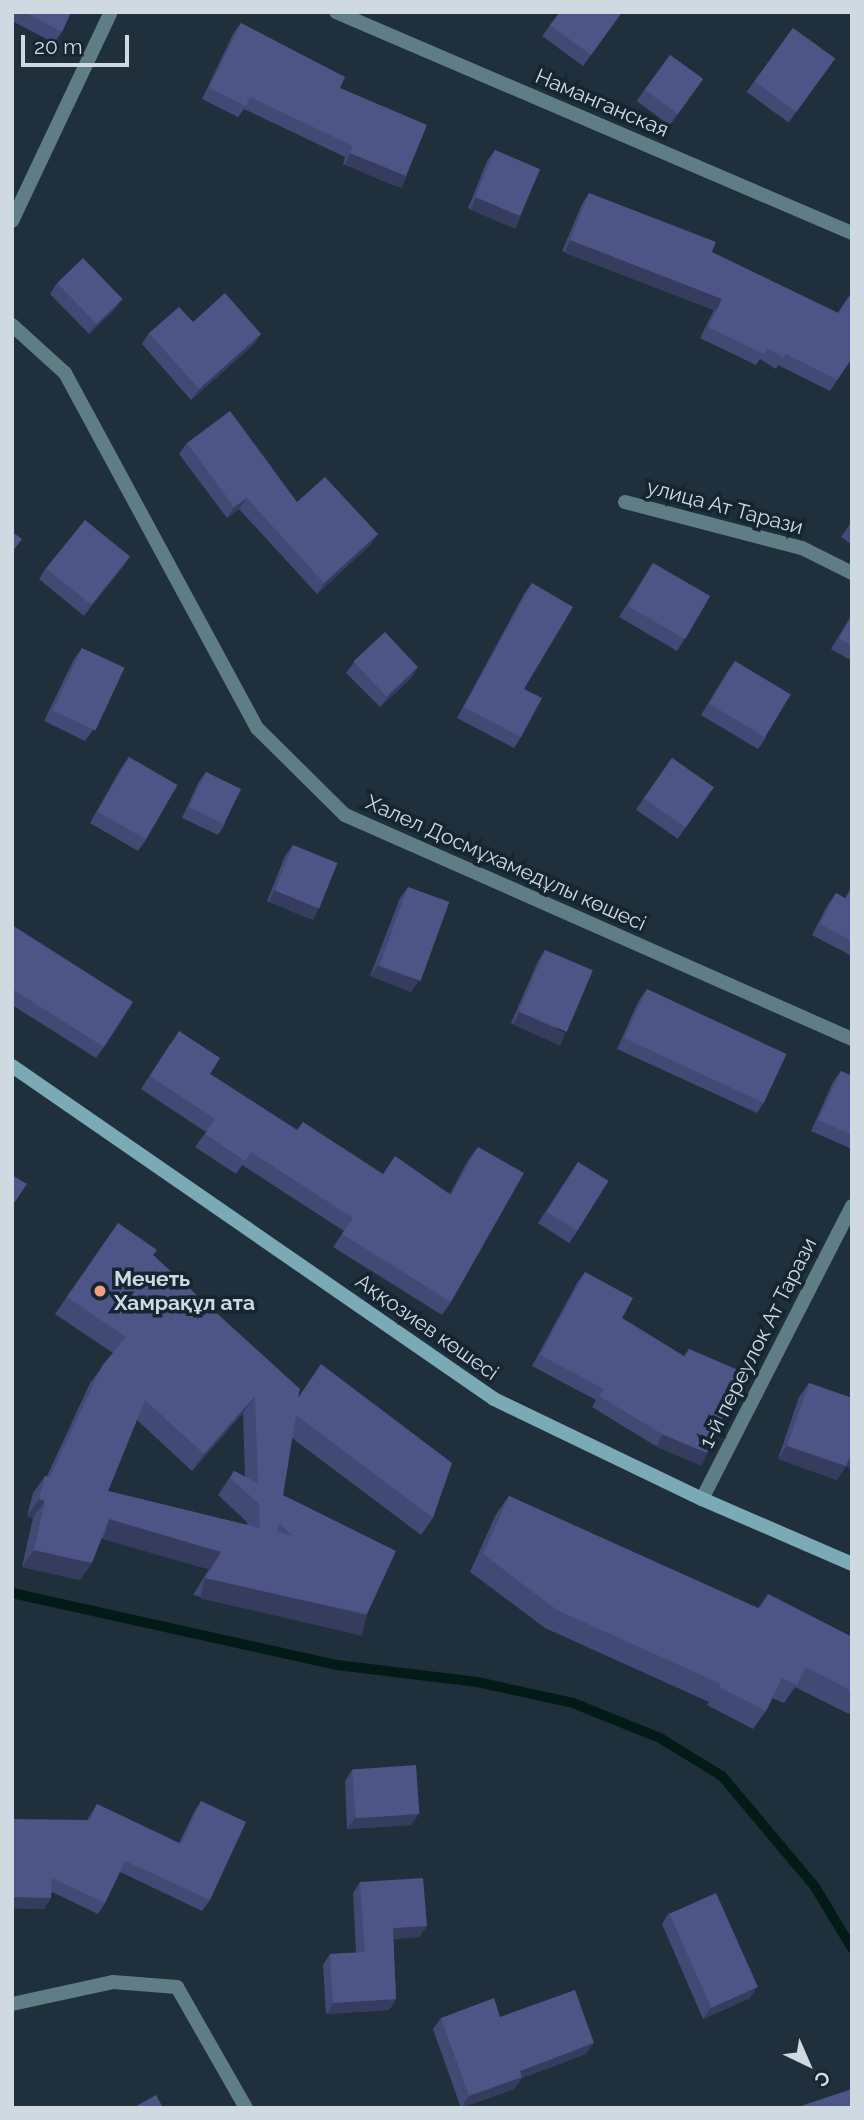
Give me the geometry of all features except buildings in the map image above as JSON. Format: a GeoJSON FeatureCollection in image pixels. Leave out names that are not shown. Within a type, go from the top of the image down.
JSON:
{"type":"FeatureCollection","features":[{"type":"Feature","properties":{"kind":"main road","name":"Аққозиев көшесі"},"geometry":{"type":"LineString","coordinates":[[12,1066],[494,1399],[702,1499],[852,1563]]}},
{"type":"Feature","properties":{"kind":"street"},"geometry":{"type":"LineString","coordinates":[[12,221],[111,12]]}},
{"type":"Feature","properties":{"kind":"street","name":"Наманганская"},"geometry":{"type":"LineString","coordinates":[[336,12],[852,233]]}},
{"type":"Feature","properties":{"kind":"street","name":"Халел Досмұхамедұлы көшесі"},"geometry":{"type":"LineString","coordinates":[[12,326],[65,373],[257,728],[345,815],[852,1039]]}},
{"type":"Feature","properties":{"kind":"street","name":"улица Ат Тарази"},"geometry":{"type":"LineString","coordinates":[[625,502],[802,548],[852,573]]}},
{"type":"Feature","properties":{"kind":"street","name":"1-й переулок Ат Тарази"},"geometry":{"type":"LineString","coordinates":[[702,1499],[852,1206]]}},
{"type":"Feature","properties":{"kind":"street"},"geometry":{"type":"LineString","coordinates":[[12,2004],[113,1982],[177,1987],[246,2108]]}},
{"type":"Feature","properties":{"kind":"waterway"},"geometry":{"type":"LineString","coordinates":[[12,1593],[337,1665],[477,1682],[573,1703],[660,1738],[722,1776],[815,1887],[852,1948]]}},
{"type":"Feature","properties":{"kind":"place","name":"Мечеть Хамрақұл ата"},"geometry":{"type":"Point","coordinates":[100,1291]}}]}
